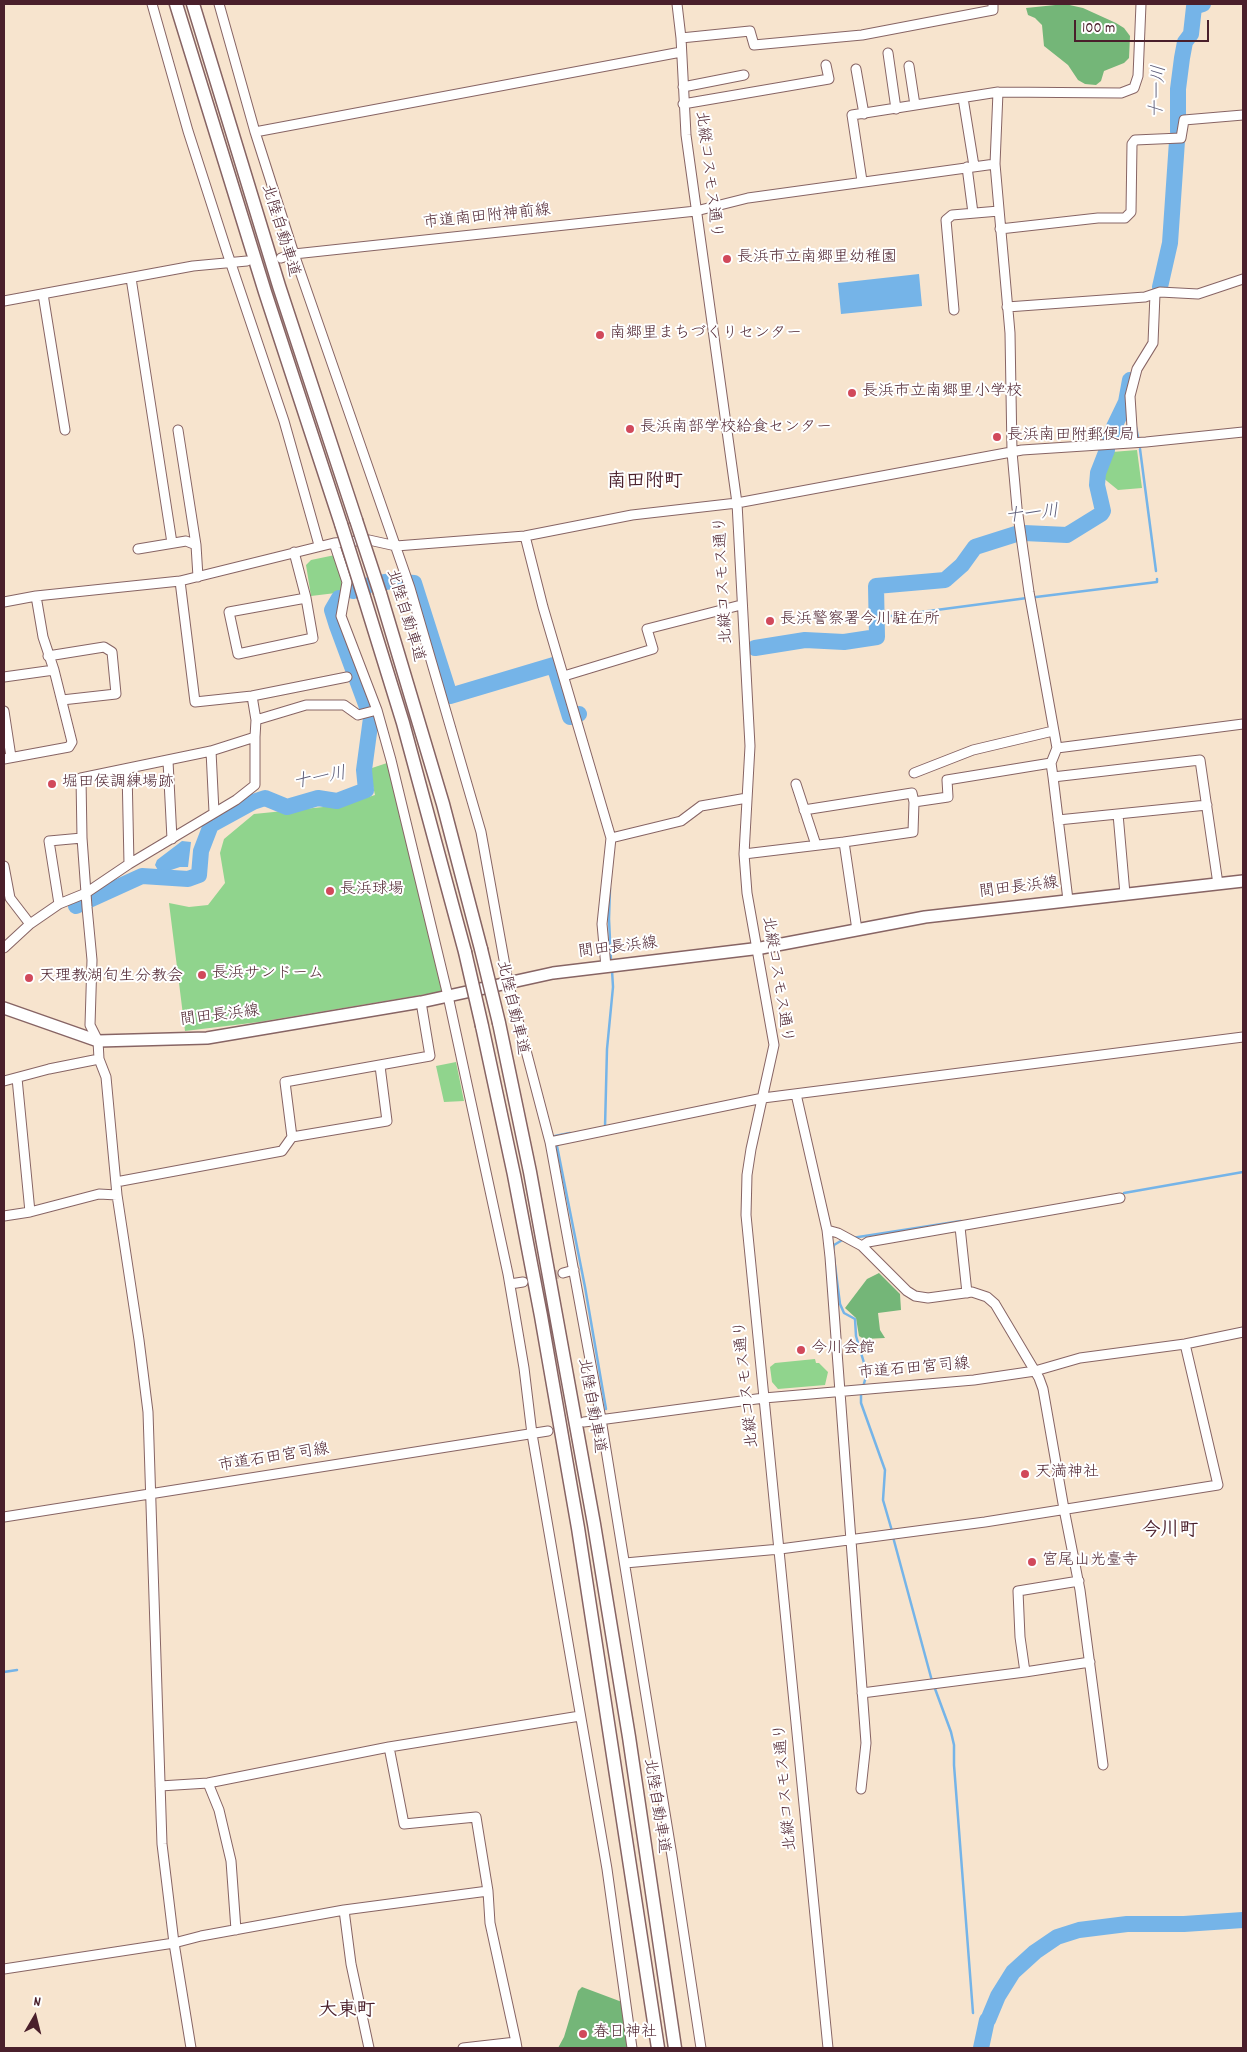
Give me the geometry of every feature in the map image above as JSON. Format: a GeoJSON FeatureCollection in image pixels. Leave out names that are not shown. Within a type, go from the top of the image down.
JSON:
{"type":"FeatureCollection","features":[{"type":"Feature","properties":{"kind":"highway","name":"北陸自動車道"},"geometry":{"type":"LineString","coordinates":[[176,4],[265,292],[403,722],[465,952],[514,1175],[538,1298],[578,1528],[658,2048]]}},
{"type":"Feature","properties":{"kind":"highway","name":"北陸自動車道"},"geometry":{"type":"LineString","coordinates":[[193,4],[279,286],[380,593],[443,804],[498,1023],[530,1172],[594,1524],[675,2048]]}},
{"type":"Feature","properties":{"kind":"main road","name":"間田長浜線"},"geometry":{"type":"LineString","coordinates":[[4,1008],[98,1041],[207,1038],[421,1002],[508,982],[553,974],[758,948],[925,917],[1243,881]]}},
{"type":"Feature","properties":{"kind":"street"},"geometry":{"type":"LineString","coordinates":[[152,4],[188,131],[230,263],[284,421],[319,545]]}},
{"type":"Feature","properties":{"kind":"street"},"geometry":{"type":"LineString","coordinates":[[219,4],[255,132],[294,254],[396,546],[481,832],[508,982],[550,1142],[602,1419],[701,2048]]}},
{"type":"Feature","properties":{"kind":"street","name":"北縦コスモス通り"},"geometry":{"type":"LineString","coordinates":[[677,4],[681,38],[683,104],[737,503],[741,606],[750,746],[744,854],[747,893],[774,1045],[747,1175],[746,1215],[828,2048]]}},
{"type":"Feature","properties":{"kind":"street"},"geometry":{"type":"LineString","coordinates":[[681,38],[750,31],[754,45],[862,35],[993,10],[993,4]]}},
{"type":"Feature","properties":{"kind":"street"},"geometry":{"type":"LineString","coordinates":[[862,181],[852,116],[998,92],[1121,93],[1134,88],[1138,76],[1141,4]]}},
{"type":"Feature","properties":{"kind":"street"},"geometry":{"type":"LineString","coordinates":[[255,132],[681,52]]}},
{"type":"Feature","properties":{"kind":"street"},"geometry":{"type":"LineString","coordinates":[[888,53],[896,108]]}},
{"type":"Feature","properties":{"kind":"street"},"geometry":{"type":"LineString","coordinates":[[683,104],[829,79],[826,65]]}},
{"type":"Feature","properties":{"kind":"street"},"geometry":{"type":"LineString","coordinates":[[909,66],[915,106]]}},
{"type":"Feature","properties":{"kind":"street"},"geometry":{"type":"LineString","coordinates":[[856,68],[864,114]]}},
{"type":"Feature","properties":{"kind":"street"},"geometry":{"type":"LineString","coordinates":[[683,87],[744,75]]}},
{"type":"Feature","properties":{"kind":"street"},"geometry":{"type":"LineString","coordinates":[[998,92],[995,164],[1010,334],[1012,452],[1021,533],[1057,748],[1051,763],[1068,900]]}},
{"type":"Feature","properties":{"kind":"street"},"geometry":{"type":"LineString","coordinates":[[963,98],[971,167],[973,213]]}},
{"type":"Feature","properties":{"kind":"street"},"geometry":{"type":"LineString","coordinates":[[1000,229],[1098,218],[1125,218],[1131,212],[1132,144],[1135,140],[1182,138],[1184,120],[1243,115]]}},
{"type":"Feature","properties":{"kind":"street","name":"市道南田附神前線"},"geometry":{"type":"LineString","coordinates":[[281,258],[294,254],[696,211],[748,198],[995,164]]}},
{"type":"Feature","properties":{"kind":"street"},"geometry":{"type":"LineString","coordinates":[[954,310],[946,220],[952,215],[999,211]]}},
{"type":"Feature","properties":{"kind":"street"},"geometry":{"type":"LineString","coordinates":[[4,301],[193,266],[246,261]]}},
{"type":"Feature","properties":{"kind":"street"},"geometry":{"type":"LineString","coordinates":[[131,278],[172,543]]}},
{"type":"Feature","properties":{"kind":"street"},"geometry":{"type":"LineString","coordinates":[[1007,307],[1145,298],[1160,292],[1198,294],[1243,279]]}},
{"type":"Feature","properties":{"kind":"street"},"geometry":{"type":"LineString","coordinates":[[43,294],[65,430]]}},
{"type":"Feature","properties":{"kind":"street"},"geometry":{"type":"LineString","coordinates":[[1134,443],[1130,396],[1137,369],[1153,344],[1155,294]]}},
{"type":"Feature","properties":{"kind":"street"},"geometry":{"type":"LineString","coordinates":[[178,430],[196,545],[198,577]]}},
{"type":"Feature","properties":{"kind":"street"},"geometry":{"type":"LineString","coordinates":[[4,602],[36,596],[180,581],[319,545],[369,540],[396,546],[525,536],[632,515],[737,503],[1022,450],[1134,443],[1243,432]]}},
{"type":"Feature","properties":{"kind":"street"},"geometry":{"type":"LineString","coordinates":[[525,536],[543,607],[611,838],[602,924],[606,967]]}},
{"type":"Feature","properties":{"kind":"street"},"geometry":{"type":"LineString","coordinates":[[138,549],[186,541],[196,545]]}},
{"type":"Feature","properties":{"kind":"street"},"geometry":{"type":"LineString","coordinates":[[334,543],[346,582],[341,616],[375,711],[448,996],[510,1284],[524,1368],[532,1434],[607,1869],[632,2048]]}},
{"type":"Feature","properties":{"kind":"street"},"geometry":{"type":"LineString","coordinates":[[294,552],[306,598],[313,638],[238,654],[229,612],[306,598]]}},
{"type":"Feature","properties":{"kind":"street"},"geometry":{"type":"LineString","coordinates":[[180,581],[195,702],[252,696],[347,677]]}},
{"type":"Feature","properties":{"kind":"street"},"geometry":{"type":"LineString","coordinates":[[4,712],[8,758],[70,746],[72,740],[54,670],[43,637],[36,596]]}},
{"type":"Feature","properties":{"kind":"street"},"geometry":{"type":"LineString","coordinates":[[564,676],[653,649],[647,629],[741,606]]}},
{"type":"Feature","properties":{"kind":"street"},"geometry":{"type":"LineString","coordinates":[[48,656],[104,647],[110,649],[113,654],[116,694],[62,700]]}},
{"type":"Feature","properties":{"kind":"street"},"geometry":{"type":"LineString","coordinates":[[4,677],[54,670]]}},
{"type":"Feature","properties":{"kind":"street"},"geometry":{"type":"LineString","coordinates":[[4,948],[30,924],[59,904],[86,893],[129,864],[236,800],[255,785],[256,720],[252,696]]}},
{"type":"Feature","properties":{"kind":"street"},"geometry":{"type":"LineString","coordinates":[[256,720],[306,705],[344,706],[358,715],[375,711]]}},
{"type":"Feature","properties":{"kind":"street"},"geometry":{"type":"LineString","coordinates":[[1057,748],[1243,724]]}},
{"type":"Feature","properties":{"kind":"street"},"geometry":{"type":"LineString","coordinates":[[914,773],[973,750],[1053,731]]}},
{"type":"Feature","properties":{"kind":"street"},"geometry":{"type":"LineString","coordinates":[[191,2048],[174,1943],[162,1844],[147,1403],[117,1195],[106,1077],[99,1059],[98,1041],[90,1025],[92,960],[82,838],[81,778],[212,751],[255,737]]}},
{"type":"Feature","properties":{"kind":"street"},"geometry":{"type":"LineString","coordinates":[[212,751],[214,812]]}},
{"type":"Feature","properties":{"kind":"street"},"geometry":{"type":"LineString","coordinates":[[1053,776],[1200,760],[1218,884]]}},
{"type":"Feature","properties":{"kind":"street"},"geometry":{"type":"LineString","coordinates":[[168,761],[172,839]]}},
{"type":"Feature","properties":{"kind":"street"},"geometry":{"type":"LineString","coordinates":[[914,802],[948,797],[947,780],[1051,763]]}},
{"type":"Feature","properties":{"kind":"street"},"geometry":{"type":"LineString","coordinates":[[127,769],[129,864]]}},
{"type":"Feature","properties":{"kind":"street"},"geometry":{"type":"LineString","coordinates":[[796,784],[816,845]]}},
{"type":"Feature","properties":{"kind":"street"},"geometry":{"type":"LineString","coordinates":[[744,854],[913,832],[914,802],[912,793],[804,810]]}},
{"type":"Feature","properties":{"kind":"street"},"geometry":{"type":"LineString","coordinates":[[611,838],[681,821],[701,806],[746,798]]}},
{"type":"Feature","properties":{"kind":"street"},"geometry":{"type":"LineString","coordinates":[[1058,820],[1207,805]]}},
{"type":"Feature","properties":{"kind":"street"},"geometry":{"type":"LineString","coordinates":[[1118,814],[1125,894]]}},
{"type":"Feature","properties":{"kind":"street"},"geometry":{"type":"LineString","coordinates":[[59,904],[49,842],[82,838]]}},
{"type":"Feature","properties":{"kind":"street"},"geometry":{"type":"LineString","coordinates":[[844,842],[857,930]]}},
{"type":"Feature","properties":{"kind":"street"},"geometry":{"type":"LineString","coordinates":[[4,866],[10,898],[30,924]]}},
{"type":"Feature","properties":{"kind":"street"},"geometry":{"type":"LineString","coordinates":[[292,1138],[285,1082],[430,1056],[421,1002]]}},
{"type":"Feature","properties":{"kind":"street"},"geometry":{"type":"LineString","coordinates":[[550,1142],[763,1098],[1243,1037]]}},
{"type":"Feature","properties":{"kind":"street"},"geometry":{"type":"LineString","coordinates":[[4,1081],[49,1069],[99,1059]]}},
{"type":"Feature","properties":{"kind":"street"},"geometry":{"type":"LineString","coordinates":[[116,1182],[282,1151],[292,1138],[387,1120],[380,1066]]}},
{"type":"Feature","properties":{"kind":"street"},"geometry":{"type":"LineString","coordinates":[[17,1078],[30,1212]]}},
{"type":"Feature","properties":{"kind":"street"},"geometry":{"type":"LineString","coordinates":[[796,1094],[827,1230],[841,1392],[866,1743],[861,1789]]}},
{"type":"Feature","properties":{"kind":"street"},"geometry":{"type":"LineString","coordinates":[[4,1216],[30,1212],[99,1194],[117,1195]]}},
{"type":"Feature","properties":{"kind":"street"},"geometry":{"type":"LineString","coordinates":[[862,1246],[868,1242],[1120,1198]]}},
{"type":"Feature","properties":{"kind":"street"},"geometry":{"type":"LineString","coordinates":[[960,1227],[967,1293]]}},
{"type":"Feature","properties":{"kind":"street"},"geometry":{"type":"LineString","coordinates":[[827,1230],[862,1246],[907,1291],[915,1296],[928,1298],[967,1293],[983,1294],[995,1304],[1035,1371],[1043,1389],[1078,1581],[1103,1765]]}},
{"type":"Feature","properties":{"kind":"street"},"geometry":{"type":"LineString","coordinates":[[563,1273],[574,1270]]}},
{"type":"Feature","properties":{"kind":"street"},"geometry":{"type":"LineString","coordinates":[[510,1284],[523,1282]]}},
{"type":"Feature","properties":{"kind":"street","name":"市道石田宮司線"},"geometry":{"type":"LineString","coordinates":[[584,1422],[764,1398],[974,1380],[1035,1371],[1080,1358],[1185,1344],[1243,1332]]}},
{"type":"Feature","properties":{"kind":"street"},"geometry":{"type":"LineString","coordinates":[[625,1563],[780,1549],[986,1522],[1218,1485],[1185,1344]]}},
{"type":"Feature","properties":{"kind":"street","name":"市道石田宮司線"},"geometry":{"type":"LineString","coordinates":[[4,1517],[548,1431]]}},
{"type":"Feature","properties":{"kind":"street"},"geometry":{"type":"LineString","coordinates":[[1025,1672],[1020,1637],[1018,1591],[1078,1581]]}},
{"type":"Feature","properties":{"kind":"street"},"geometry":{"type":"LineString","coordinates":[[862,1693],[1090,1662]]}},
{"type":"Feature","properties":{"kind":"street"},"geometry":{"type":"LineString","coordinates":[[160,1786],[208,1783],[389,1747],[580,1716]]}},
{"type":"Feature","properties":{"kind":"street"},"geometry":{"type":"LineString","coordinates":[[389,1747],[404,1824],[476,1817],[488,1891],[490,1922],[516,2045],[463,2048]]}},
{"type":"Feature","properties":{"kind":"street"},"geometry":{"type":"LineString","coordinates":[[208,1783],[219,1810],[231,1861],[236,1930]]}},
{"type":"Feature","properties":{"kind":"street"},"geometry":{"type":"LineString","coordinates":[[4,1969],[174,1943],[344,1910],[488,1891]]}},
{"type":"Feature","properties":{"kind":"street"},"geometry":{"type":"LineString","coordinates":[[344,1910],[351,1964],[369,2048]]}},
{"type":"Feature","properties":{"kind":"green space"},"geometry":{"type":"Polygon","coordinates":[[[1065,4],[1083,8],[1116,23],[1124,28],[1130,36],[1129,58],[1124,63],[1104,71],[1101,81],[1096,85],[1085,84],[1078,80],[1068,65],[1044,46],[1042,25],[1035,18],[1028,15],[1026,8],[1065,4]]]}},
{"type":"Feature","properties":{"kind":"green space"},"geometry":{"type":"Polygon","coordinates":[[[1137,450],[1142,488],[1118,490],[1102,477],[1112,452],[1137,450]]]}},
{"type":"Feature","properties":{"kind":"green space"},"geometry":{"type":"Polygon","coordinates":[[[335,555],[344,592],[311,596],[306,565],[311,560],[335,555]]]}},
{"type":"Feature","properties":{"kind":"green space"},"geometry":{"type":"Polygon","coordinates":[[[390,762],[451,990],[259,1022],[185,1031],[169,903],[189,907],[208,905],[225,883],[220,853],[224,839],[254,814],[343,805],[375,795],[369,769],[390,762]]]}},
{"type":"Feature","properties":{"kind":"green space"},"geometry":{"type":"Polygon","coordinates":[[[456,1062],[464,1101],[444,1102],[436,1066],[456,1062]]]}},
{"type":"Feature","properties":{"kind":"green space"},"geometry":{"type":"Polygon","coordinates":[[[879,1273],[900,1294],[901,1310],[878,1313],[880,1330],[885,1338],[864,1339],[859,1336],[856,1318],[845,1308],[867,1279],[879,1273]]]}},
{"type":"Feature","properties":{"kind":"green space"},"geometry":{"type":"Polygon","coordinates":[[[815,1359],[816,1363],[819,1363],[828,1372],[825,1385],[778,1389],[772,1382],[770,1367],[775,1363],[815,1359]]]}},
{"type":"Feature","properties":{"kind":"green space"},"geometry":{"type":"Polygon","coordinates":[[[582,1987],[622,2002],[629,2048],[558,2048],[564,2037],[578,1991],[582,1987]]]}},
{"type":"Feature","properties":{"kind":"water"},"geometry":{"type":"Polygon","coordinates":[[[919,274],[922,306],[841,314],[838,283],[919,274]]]}},
{"type":"Feature","properties":{"kind":"water"},"geometry":{"type":"Polygon","coordinates":[[[182,841],[191,842],[188,867],[159,872],[155,865],[157,860],[182,841]]]}},
{"type":"Feature","properties":{"kind":"waterway","name":"十一川"},"geometry":{"type":"LineString","coordinates":[[1178,132],[1178,89],[1185,42],[1191,34],[1194,7],[1203,4]]}},
{"type":"Feature","properties":{"kind":"waterway","name":"十一川"},"geometry":{"type":"LineString","coordinates":[[1160,287],[1170,243],[1177,141]]}},
{"type":"Feature","properties":{"kind":"waterway","name":"十一川"},"geometry":{"type":"LineString","coordinates":[[1110,441],[1113,429],[1126,402],[1130,380]]}},
{"type":"Feature","properties":{"kind":"waterway"},"geometry":{"type":"LineString","coordinates":[[1136,427],[1138,437]]}},
{"type":"Feature","properties":{"kind":"waterway"},"geometry":{"type":"LineString","coordinates":[[1140,449],[1156,571]]}},
{"type":"Feature","properties":{"kind":"waterway","name":"十一川"},"geometry":{"type":"LineString","coordinates":[[755,648],[805,640],[844,642],[877,637],[876,586],[945,580],[962,565],[975,547],[1016,534],[1067,535],[1103,511],[1097,485],[1098,473],[1107,450]]}},
{"type":"Feature","properties":{"kind":"waterway"},"geometry":{"type":"LineString","coordinates":[[1036,597],[1157,582],[1157,579]]}},
{"type":"Feature","properties":{"kind":"waterway","name":"十一川"},"geometry":{"type":"LineString","coordinates":[[353,591],[372,584],[392,581],[414,583],[450,696],[554,665],[570,717],[579,714]]}},
{"type":"Feature","properties":{"kind":"waterway","name":"十一川"},"geometry":{"type":"LineString","coordinates":[[76,906],[142,876],[188,879],[199,875],[201,851],[211,825],[253,802],[265,798],[287,807],[318,798],[337,801],[366,790],[364,770],[371,718],[332,610],[339,598]]}},
{"type":"Feature","properties":{"kind":"waterway"},"geometry":{"type":"LineString","coordinates":[[876,618],[1027,598]]}},
{"type":"Feature","properties":{"kind":"waterway"},"geometry":{"type":"LineString","coordinates":[[610,888],[611,961]]}},
{"type":"Feature","properties":{"kind":"waterway"},"geometry":{"type":"LineString","coordinates":[[605,1127],[607,1049],[613,987],[612,970]]}},
{"type":"Feature","properties":{"kind":"waterway"},"geometry":{"type":"LineString","coordinates":[[570,1133],[555,1136],[585,1287],[606,1409]]}},
{"type":"Feature","properties":{"kind":"waterway"},"geometry":{"type":"LineString","coordinates":[[1124,1193],[1243,1172]]}},
{"type":"Feature","properties":{"kind":"waterway"},"geometry":{"type":"LineString","coordinates":[[852,1238],[961,1221]]}},
{"type":"Feature","properties":{"kind":"waterway"},"geometry":{"type":"LineString","coordinates":[[833,1250],[834,1245],[844,1239]]}},
{"type":"Feature","properties":{"kind":"waterway"},"geometry":{"type":"LineString","coordinates":[[834,1258],[840,1304],[844,1313],[855,1319],[856,1336],[867,1373],[863,1387]]}},
{"type":"Feature","properties":{"kind":"waterway"},"geometry":{"type":"LineString","coordinates":[[861,1393],[861,1403],[885,1470],[883,1500],[892,1531]]}},
{"type":"Feature","properties":{"kind":"waterway"},"geometry":{"type":"LineString","coordinates":[[893,1537],[932,1681]]}},
{"type":"Feature","properties":{"kind":"waterway"},"geometry":{"type":"LineString","coordinates":[[4,1672],[17,1670]]}},
{"type":"Feature","properties":{"kind":"waterway"},"geometry":{"type":"LineString","coordinates":[[934,1686],[954,1745],[973,2013]]}},
{"type":"Feature","properties":{"kind":"waterway"},"geometry":{"type":"LineString","coordinates":[[988,2020],[998,1996],[1013,1972],[1035,1952],[1057,1937],[1079,1930],[1127,1924],[1184,1924],[1243,1920]]}},
{"type":"Feature","properties":{"kind":"waterway"},"geometry":{"type":"LineString","coordinates":[[983,2018],[987,2020]]}},
{"type":"Feature","properties":{"kind":"waterway"},"geometry":{"type":"LineString","coordinates":[[981,2048],[987,2020]]}},
{"type":"Feature","properties":{"kind":"tunnel"},"geometry":{"type":"LineString","coordinates":[[523,1282],[563,1273]]}},
{"type":"Feature","properties":{"kind":"place","name":"長浜市立南郷里幼稚園"},"geometry":{"type":"Point","coordinates":[727,259]}},
{"type":"Feature","properties":{"kind":"place","name":"南郷里まちづくりセンター"},"geometry":{"type":"Point","coordinates":[600,335]}},
{"type":"Feature","properties":{"kind":"place","name":"長浜市立南郷里小学校"},"geometry":{"type":"Point","coordinates":[852,393]}},
{"type":"Feature","properties":{"kind":"place","name":"長浜南部学校給食センター"},"geometry":{"type":"Point","coordinates":[630,429]}},
{"type":"Feature","properties":{"kind":"place","name":"長浜南田附郵便局"},"geometry":{"type":"Point","coordinates":[997,437]}},
{"type":"Feature","properties":{"kind":"place","name":"長浜警察署今川駐在所"},"geometry":{"type":"Point","coordinates":[770,621]}},
{"type":"Feature","properties":{"kind":"place","name":"堀田侯調練場跡"},"geometry":{"type":"Point","coordinates":[52,784]}},
{"type":"Feature","properties":{"kind":"place","name":"長浜球場"},"geometry":{"type":"Point","coordinates":[330,891]}},
{"type":"Feature","properties":{"kind":"place","name":"長浜サンドーム"},"geometry":{"type":"Point","coordinates":[202,975]}},
{"type":"Feature","properties":{"kind":"place","name":"天理教湖旬生分教会"},"geometry":{"type":"Point","coordinates":[29,978]}},
{"type":"Feature","properties":{"kind":"place","name":"今川会館"},"geometry":{"type":"Point","coordinates":[801,1350]}},
{"type":"Feature","properties":{"kind":"place","name":"天満神社"},"geometry":{"type":"Point","coordinates":[1025,1474]}},
{"type":"Feature","properties":{"kind":"place","name":"宮尾山光臺寺"},"geometry":{"type":"Point","coordinates":[1032,1562]}},
{"type":"Feature","properties":{"kind":"place","name":"春日神社"},"geometry":{"type":"Point","coordinates":[583,2034]}},
{"type":"Feature","properties":{"kind":"district","name":"南田附町"},"geometry":{"type":"Point","coordinates":[645,483]}},
{"type":"Feature","properties":{"kind":"district","name":"今川町"},"geometry":{"type":"Point","coordinates":[1170,1532]}},
{"type":"Feature","properties":{"kind":"district","name":"大東町"},"geometry":{"type":"Point","coordinates":[347,2012]}}]}
